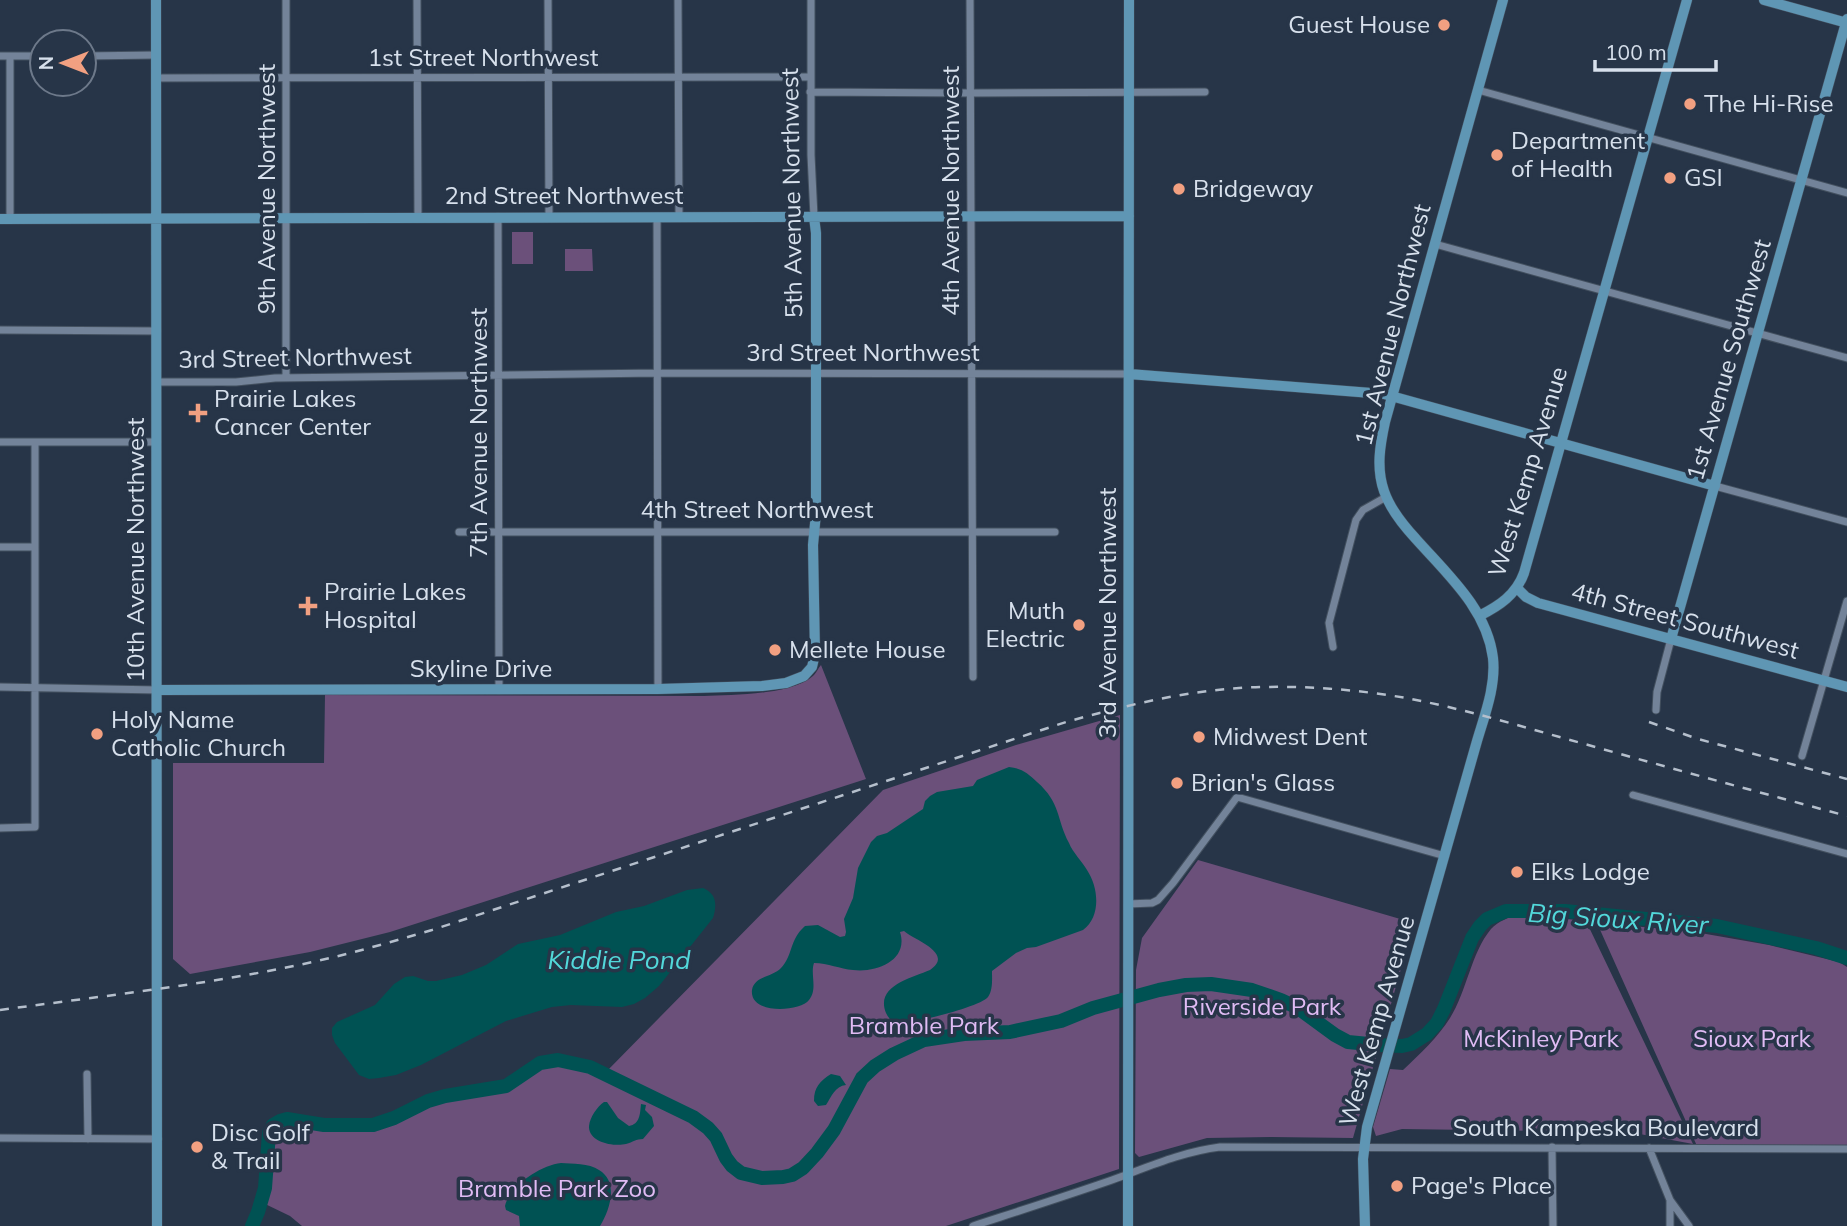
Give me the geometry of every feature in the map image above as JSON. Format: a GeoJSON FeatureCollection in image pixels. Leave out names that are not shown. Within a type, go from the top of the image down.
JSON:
{"type":"FeatureCollection","features":[{"type":"Feature","properties":{"kind":"street","name":"10th Avenue Northwest"},"geometry":{"type":"LineString","coordinates":[[156,0],[157,1226]]}},
{"type":"Feature","properties":{"kind":"street","name":"9th Avenue Northwest"},"geometry":{"type":"LineString","coordinates":[[286,0],[286,378]]}},
{"type":"Feature","properties":{"kind":"street"},"geometry":{"type":"LineString","coordinates":[[417,0],[418,218]]}},
{"type":"Feature","properties":{"kind":"street"},"geometry":{"type":"LineString","coordinates":[[548,0],[549,217]]}},
{"type":"Feature","properties":{"kind":"street"},"geometry":{"type":"LineString","coordinates":[[678,0],[679,217]]}},
{"type":"Feature","properties":{"kind":"street","name":"5th Avenue Northwest"},"geometry":{"type":"LineString","coordinates":[[804,676],[811,667],[815,654],[816,233],[811,195],[810,0]]}},
{"type":"Feature","properties":{"kind":"street","name":"4th Avenue Northwest"},"geometry":{"type":"LineString","coordinates":[[970,0],[973,677]]}},
{"type":"Feature","properties":{"kind":"street","name":"3rd Avenue Northwest"},"geometry":{"type":"LineString","coordinates":[[1128,1226],[1129,0]]}},
{"type":"Feature","properties":{"kind":"street","name":"1st Avenue Northwest"},"geometry":{"type":"LineString","coordinates":[[1386,497],[1380,473],[1380,450],[1392,396],[1503,0]]}},
{"type":"Feature","properties":{"kind":"street","name":"West Kemp Avenue"},"geometry":{"type":"LineString","coordinates":[[1365,1226],[1364,1147],[1367,1127],[1493,684],[1493,655],[1479,616],[1502,603],[1517,588],[1524,573],[1687,0]]}},
{"type":"Feature","properties":{"kind":"street"},"geometry":{"type":"LineString","coordinates":[[1764,0],[1847,21]]}},
{"type":"Feature","properties":{"kind":"street","name":"1st Avenue Southwest"},"geometry":{"type":"LineString","coordinates":[[1656,710],[1657,692],[1671,639],[1847,21]]}},
{"type":"Feature","properties":{"kind":"street"},"geometry":{"type":"LineString","coordinates":[[98,55],[156,55]]}},
{"type":"Feature","properties":{"kind":"street"},"geometry":{"type":"LineString","coordinates":[[0,56],[28,56]]}},
{"type":"Feature","properties":{"kind":"street"},"geometry":{"type":"LineString","coordinates":[[5,219],[10,138],[10,56]]}},
{"type":"Feature","properties":{"kind":"street","name":"1st Street Northwest"},"geometry":{"type":"LineString","coordinates":[[156,78],[810,76]]}},
{"type":"Feature","properties":{"kind":"street"},"geometry":{"type":"LineString","coordinates":[[1478,90],[1847,193]]}},
{"type":"Feature","properties":{"kind":"street"},"geometry":{"type":"LineString","coordinates":[[810,92],[1205,92]]}},
{"type":"Feature","properties":{"kind":"street"},"geometry":{"type":"LineString","coordinates":[[0,138],[10,138]]}},
{"type":"Feature","properties":{"kind":"street","name":"2nd Street Northwest"},"geometry":{"type":"LineString","coordinates":[[5,219],[1129,216]]}},
{"type":"Feature","properties":{"kind":"street","name":"7th Avenue Northwest"},"geometry":{"type":"LineString","coordinates":[[498,217],[499,690]]}},
{"type":"Feature","properties":{"kind":"street"},"geometry":{"type":"LineString","coordinates":[[657,217],[657,689]]}},
{"type":"Feature","properties":{"kind":"street"},"geometry":{"type":"LineString","coordinates":[[1434,244],[1847,358]]}},
{"type":"Feature","properties":{"kind":"street","name":"3rd Street Northwest"},"geometry":{"type":"LineString","coordinates":[[0,330],[157,331]]}},
{"type":"Feature","properties":{"kind":"street","name":"3rd Street Northwest"},"geometry":{"type":"LineString","coordinates":[[157,382],[657,373],[1129,374],[1392,396],[1715,486]]}},
{"type":"Feature","properties":{"kind":"street"},"geometry":{"type":"LineString","coordinates":[[0,442],[157,442]]}},
{"type":"Feature","properties":{"kind":"street"},"geometry":{"type":"LineString","coordinates":[[0,828],[35,827],[35,442]]}},
{"type":"Feature","properties":{"kind":"street"},"geometry":{"type":"LineString","coordinates":[[1715,486],[1847,522]]}},
{"type":"Feature","properties":{"kind":"street"},"geometry":{"type":"LineString","coordinates":[[1333,646],[1328,623],[1356,520],[1363,510],[1386,497],[1403,524],[1468,599],[1479,616]]}},
{"type":"Feature","properties":{"kind":"street","name":"4th Street Northwest"},"geometry":{"type":"LineString","coordinates":[[459,532],[1055,531]]}},
{"type":"Feature","properties":{"kind":"street"},"geometry":{"type":"LineString","coordinates":[[0,547],[35,547]]}},
{"type":"Feature","properties":{"kind":"street","name":"4th Street Southwest"},"geometry":{"type":"LineString","coordinates":[[1517,588],[1538,603],[1847,687]]}},
{"type":"Feature","properties":{"kind":"street"},"geometry":{"type":"LineString","coordinates":[[1802,756],[1847,601]]}},
{"type":"Feature","properties":{"kind":"street","name":"Skyline Drive"},"geometry":{"type":"LineString","coordinates":[[158,690],[657,689],[786,683],[804,676]]}},
{"type":"Feature","properties":{"kind":"street"},"geometry":{"type":"LineString","coordinates":[[0,687],[158,690]]}},
{"type":"Feature","properties":{"kind":"street"},"geometry":{"type":"LineString","coordinates":[[1633,795],[1847,854]]}},
{"type":"Feature","properties":{"kind":"street"},"geometry":{"type":"LineString","coordinates":[[1128,904],[1152,903],[1158,900],[1237,797],[1445,856]]}},
{"type":"Feature","properties":{"kind":"street"},"geometry":{"type":"LineString","coordinates":[[87,1074],[88,1139]]}},
{"type":"Feature","properties":{"kind":"street"},"geometry":{"type":"LineString","coordinates":[[0,1138],[158,1139]]}},
{"type":"Feature","properties":{"kind":"street","name":"South Kampeska Boulevard"},"geometry":{"type":"LineString","coordinates":[[977,1225],[1185,1153],[1220,1147],[1847,1149]]}},
{"type":"Feature","properties":{"kind":"street"},"geometry":{"type":"LineString","coordinates":[[1552,1147],[1553,1226]]}},
{"type":"Feature","properties":{"kind":"street"},"geometry":{"type":"LineString","coordinates":[[1649,1148],[1670,1200],[1689,1226]]}},
{"type":"Feature","properties":{"kind":"street"},"geometry":{"type":"LineString","coordinates":[[1670,1200],[1670,1226]]}},
{"type":"Feature","properties":{"kind":"green space"},"geometry":{"type":"Polygon","coordinates":[[[512,232],[533,232],[533,264],[512,264],[512,232]]]}},
{"type":"Feature","properties":{"kind":"green space"},"geometry":{"type":"Polygon","coordinates":[[[565,249],[592,249],[593,271],[565,271],[565,249]]]}},
{"type":"Feature","properties":{"kind":"green space"},"geometry":{"type":"Polygon","coordinates":[[[821,665],[866,779],[390,932],[310,952],[190,974],[173,959],[173,763],[324,763],[325,695],[746,694],[778,690],[805,682],[821,665]]]}},
{"type":"Feature","properties":{"kind":"green space","name":"Bramble Park"},"geometry":{"type":"Polygon","coordinates":[[[1120,715],[1119,1169],[946,1226],[302,1226],[290,1216],[261,1202],[268,1171],[269,1134],[274,1124],[279,1121],[292,1119],[326,1125],[374,1125],[443,1096],[507,1086],[533,1067],[550,1061],[578,1064],[604,1074],[883,790],[1016,745],[1120,715]]]}},
{"type":"Feature","properties":{"kind":"green space","name":"Riverside Park"},"geometry":{"type":"Polygon","coordinates":[[[1198,860],[1414,923],[1353,1138],[1207,1138],[1139,1157],[1135,1153],[1136,970],[1142,938],[1198,860]]]}},
{"type":"Feature","properties":{"kind":"green space","name":"McKinley Park"},"geometry":{"type":"Polygon","coordinates":[[[1519,914],[1586,921],[1693,1144],[1629,1132],[1402,1129],[1376,1136],[1373,1127],[1390,1069],[1403,1070],[1440,1032],[1456,1007],[1484,939],[1497,924],[1519,914]]]}},
{"type":"Feature","properties":{"kind":"green space","name":"Sioux Park"},"geometry":{"type":"Polygon","coordinates":[[[1597,923],[1689,931],[1769,945],[1839,962],[1847,967],[1847,1145],[1697,1146],[1597,923]]]}},
{"type":"Feature","properties":{"kind":"water"},"geometry":{"type":"Polygon","coordinates":[[[1009,767],[1027,774],[1045,790],[1054,804],[1071,847],[1091,877],[1096,893],[1095,910],[1093,918],[1083,930],[1016,953],[992,971],[988,997],[959,1010],[930,1018],[898,1023],[891,1020],[886,1013],[884,1004],[890,990],[905,980],[930,970],[938,958],[930,948],[904,931],[900,932],[900,950],[889,963],[881,967],[853,970],[814,963],[812,996],[804,1004],[776,1009],[758,1004],[753,998],[753,985],[781,968],[796,937],[805,926],[818,925],[840,937],[845,936],[844,919],[853,898],[858,868],[877,836],[887,833],[923,809],[925,801],[937,792],[973,786],[977,780],[1009,767]]]}},
{"type":"Feature","properties":{"kind":"water","name":"Kiddie Pond"},"geometry":{"type":"Polygon","coordinates":[[[703,888],[711,893],[715,900],[713,918],[659,986],[634,1004],[622,1007],[552,1007],[506,1021],[421,1065],[396,1075],[379,1078],[369,1079],[359,1075],[335,1043],[332,1028],[337,1022],[375,1005],[394,984],[405,977],[436,981],[462,975],[486,965],[518,944],[560,935],[616,912],[644,906],[687,890],[703,888]]]}},
{"type":"Feature","properties":{"kind":"water"},"geometry":{"type":"Polygon","coordinates":[[[831,1074],[840,1076],[846,1085],[836,1090],[826,1105],[818,1106],[814,1101],[816,1088],[831,1074]]]}},
{"type":"Feature","properties":{"kind":"water"},"geometry":{"type":"Polygon","coordinates":[[[604,1102],[629,1126],[637,1121],[641,1104],[646,1105],[645,1110],[652,1117],[654,1126],[643,1139],[626,1144],[615,1145],[597,1140],[589,1126],[594,1112],[604,1102]]]}},
{"type":"Feature","properties":{"kind":"water","name":"Bramble Park Zoo"},"geometry":{"type":"Polygon","coordinates":[[[561,1163],[590,1166],[605,1175],[611,1196],[600,1226],[520,1226],[519,1216],[506,1210],[508,1198],[519,1184],[536,1172],[561,1163]]]}},
{"type":"Feature","properties":{"kind":"waterway","name":"Big Sioux River"},"geometry":{"type":"LineString","coordinates":[[252,1226],[265,1188],[269,1133],[273,1125],[280,1121],[287,1119],[324,1125],[373,1125],[445,1096],[506,1086],[540,1063],[558,1060],[590,1067],[693,1117],[716,1137],[726,1158],[741,1173],[762,1178],[783,1177],[803,1168],[817,1153],[834,1130],[862,1078],[894,1054],[924,1040],[964,1034],[1010,1032],[1061,1021],[1093,1008],[1159,990],[1211,984],[1252,990],[1298,1008],[1348,1042],[1402,1046],[1411,1044],[1427,1034],[1437,1023],[1472,938],[1480,926],[1487,919],[1506,911],[1565,911],[1717,926],[1816,948],[1847,958]]}},
{"type":"Feature","properties":{"kind":"railway"},"geometry":{"type":"LineString","coordinates":[[0,1010],[231,978],[355,952],[432,930],[1066,722],[1139,703],[1214,690],[1300,687],[1406,698],[1450,707],[1847,816]]}},
{"type":"Feature","properties":{"kind":"railway"},"geometry":{"type":"LineString","coordinates":[[1649,722],[1698,739],[1847,779]]}},
{"type":"Feature","properties":{"kind":"place","name":"Guest House"},"geometry":{"type":"Point","coordinates":[1444,25]}},
{"type":"Feature","properties":{"kind":"place","name":"The Hi-Rise"},"geometry":{"type":"Point","coordinates":[1690,104]}},
{"type":"Feature","properties":{"kind":"place","name":"Department of Health"},"geometry":{"type":"Point","coordinates":[1497,155]}},
{"type":"Feature","properties":{"kind":"place","name":"GSI"},"geometry":{"type":"Point","coordinates":[1670,178]}},
{"type":"Feature","properties":{"kind":"place","name":"Bridgeway"},"geometry":{"type":"Point","coordinates":[1179,189]}},
{"type":"Feature","properties":{"kind":"place","name":"Prairie Lakes Cancer Center"},"geometry":{"type":"Point","coordinates":[198,413]}},
{"type":"Feature","properties":{"kind":"place","name":"Prairie Lakes Hospital"},"geometry":{"type":"Point","coordinates":[308,606]}},
{"type":"Feature","properties":{"kind":"place","name":"Muth Electric"},"geometry":{"type":"Point","coordinates":[1079,625]}},
{"type":"Feature","properties":{"kind":"place","name":"Mellete House"},"geometry":{"type":"Point","coordinates":[775,650]}},
{"type":"Feature","properties":{"kind":"place","name":"Holy Name Catholic Church"},"geometry":{"type":"Point","coordinates":[97,734]}},
{"type":"Feature","properties":{"kind":"place","name":"Midwest Dent"},"geometry":{"type":"Point","coordinates":[1199,737]}},
{"type":"Feature","properties":{"kind":"place","name":"Brian's Glass"},"geometry":{"type":"Point","coordinates":[1177,783]}},
{"type":"Feature","properties":{"kind":"place","name":"Elks Lodge"},"geometry":{"type":"Point","coordinates":[1517,872]}},
{"type":"Feature","properties":{"kind":"place","name":"Disc Golf & Trail"},"geometry":{"type":"Point","coordinates":[197,1147]}},
{"type":"Feature","properties":{"kind":"place","name":"Page's Place"},"geometry":{"type":"Point","coordinates":[1397,1186]}}]}
